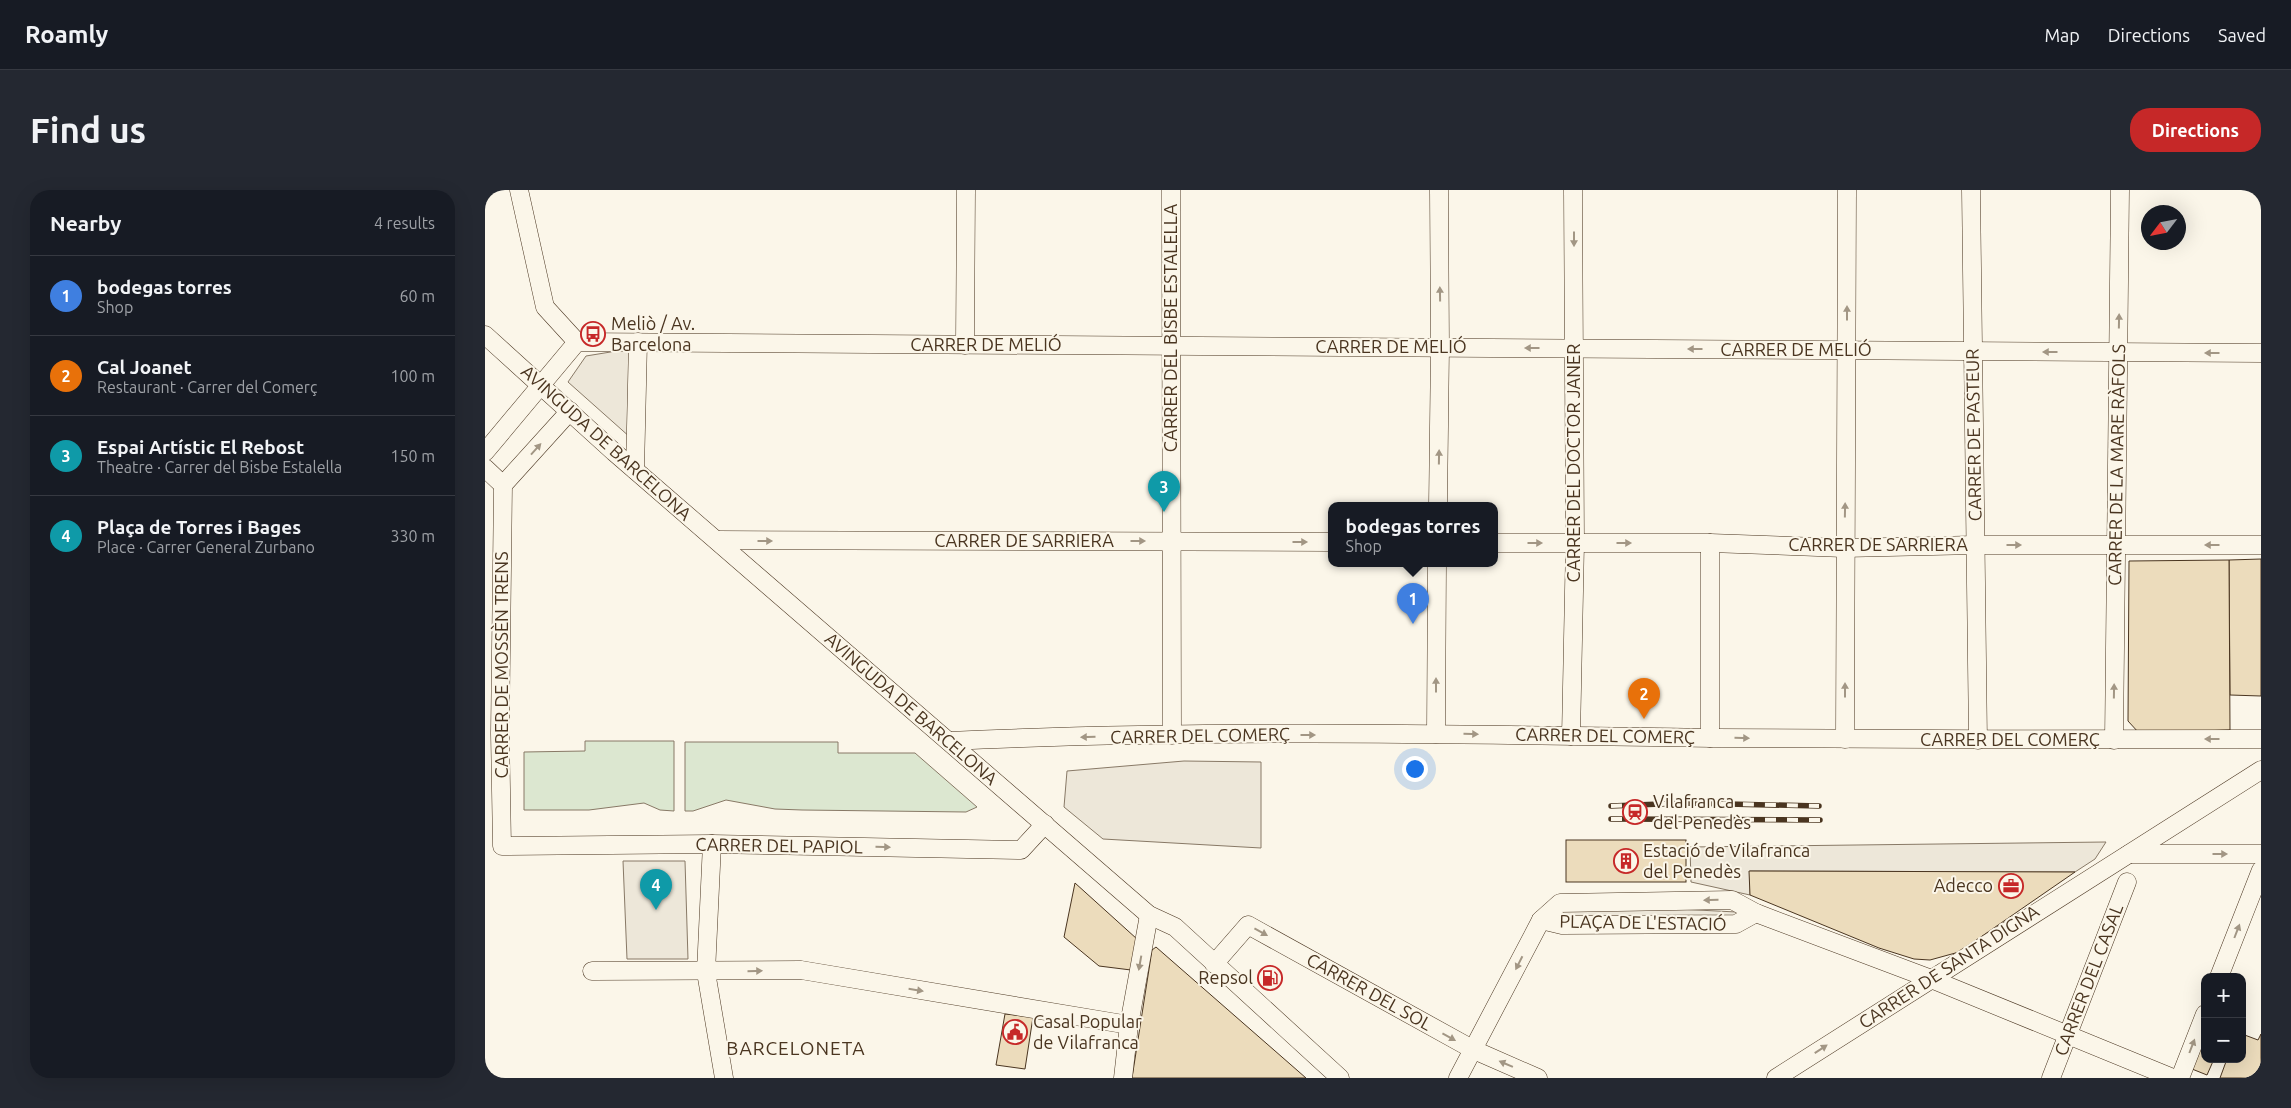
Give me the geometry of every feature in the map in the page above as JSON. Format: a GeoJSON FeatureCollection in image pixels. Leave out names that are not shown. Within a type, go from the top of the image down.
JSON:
{"type":"FeatureCollection","features":[{"type":"Feature","properties":{"kind":"street"},"geometry":{"type":"LineString","coordinates":[[485,452],[577,342],[545,307],[519,190]]}},
{"type":"Feature","properties":{"kind":"street"},"geometry":{"type":"LineString","coordinates":[[965,345],[966,190]]}},
{"type":"Feature","properties":{"kind":"street","name":"CARRER DEL BISBE ESTALELLA"},"geometry":{"type":"LineString","coordinates":[[1171,190],[1172,736]]}},
{"type":"Feature","properties":{"kind":"street"},"geometry":{"type":"LineString","coordinates":[[1438,502],[1441,348],[1439,190]]}},
{"type":"Feature","properties":{"kind":"street","name":"CARRER DEL DOCTOR JANER"},"geometry":{"type":"LineString","coordinates":[[1571,736],[1575,543],[1573,190]]}},
{"type":"Feature","properties":{"kind":"street"},"geometry":{"type":"LineString","coordinates":[[1845,739],[1847,190]]}},
{"type":"Feature","properties":{"kind":"street","name":"CARRER DE PASTEUR"},"geometry":{"type":"LineString","coordinates":[[1971,190],[1979,740]]}},
{"type":"Feature","properties":{"kind":"street","name":"CARRER DE LA MARE RÀFOLS"},"geometry":{"type":"LineString","coordinates":[[2113,740],[2120,190]]}},
{"type":"Feature","properties":{"kind":"street","name":"AVINGUDA DE BARCELONA"},"geometry":{"type":"LineString","coordinates":[[485,335],[635,470],[1149,915],[1175,927],[1340,1078]]}},
{"type":"Feature","properties":{"kind":"street","name":"CARRER DE MELIÓ"},"geometry":{"type":"LineString","coordinates":[[577,342],[2261,353]]}},
{"type":"Feature","properties":{"kind":"street"},"geometry":{"type":"LineString","coordinates":[[635,470],[638,342]]}},
{"type":"Feature","properties":{"kind":"street"},"geometry":{"type":"LineString","coordinates":[[485,468],[503,485],[570,411]]}},
{"type":"Feature","properties":{"kind":"street","name":"CARRER DE MOSSÈN TRENS"},"geometry":{"type":"LineString","coordinates":[[502,846],[492,733],[503,485]]}},
{"type":"Feature","properties":{"kind":"street","name":"CARRER DE SARRIERA"},"geometry":{"type":"LineString","coordinates":[[717,540],[1328,542]]}},
{"type":"Feature","properties":{"kind":"street","name":"CARRER DE SARRIERA"},"geometry":{"type":"LineString","coordinates":[[1498,543],[1710,544],[1845,548],[1976,544],[2261,546]]}},
{"type":"Feature","properties":{"kind":"street"},"geometry":{"type":"LineString","coordinates":[[1710,544],[1710,738]]}},
{"type":"Feature","properties":{"kind":"street"},"geometry":{"type":"LineString","coordinates":[[1436,734],[1437,567]]}},
{"type":"Feature","properties":{"kind":"street","name":"CARRER DEL COMERÇ"},"geometry":{"type":"LineString","coordinates":[[949,741],[1172,736],[1436,734],[1979,740],[2261,739]]}},
{"type":"Feature","properties":{"kind":"street","name":"CARRER DE SANTA DIGNA"},"geometry":{"type":"LineString","coordinates":[[1776,1078],[1931,978],[2173,828],[2261,770]]}},
{"type":"Feature","properties":{"kind":"street","name":"CARRER DEL PAPIOL"},"geometry":{"type":"LineString","coordinates":[[502,846],[712,844],[1021,850],[1045,824]]}},
{"type":"Feature","properties":{"kind":"street"},"geometry":{"type":"LineString","coordinates":[[2173,828],[2179,854]]}},
{"type":"Feature","properties":{"kind":"street"},"geometry":{"type":"LineString","coordinates":[[712,844],[706,972],[725,1078]]}},
{"type":"Feature","properties":{"kind":"street"},"geometry":{"type":"LineString","coordinates":[[2126,856],[2261,854]]}},
{"type":"Feature","properties":{"kind":"street"},"geometry":{"type":"LineString","coordinates":[[2221,973],[2261,870]]}},
{"type":"Feature","properties":{"kind":"street","name":"CARRER DEL CASAL"},"geometry":{"type":"LineString","coordinates":[[2051,1078],[2127,882]]}},
{"type":"Feature","properties":{"kind":"street","name":"PLAÇA DE L'ESTACIÓ"},"geometry":{"type":"LineString","coordinates":[[1541,920],[1559,903],[1592,902],[1732,900],[1756,914]]}},
{"type":"Feature","properties":{"kind":"street"},"geometry":{"type":"LineString","coordinates":[[1756,914],[1931,978],[2173,1078]]}},
{"type":"Feature","properties":{"kind":"street","name":"PLAÇA DE L'ESTACIÓ"},"geometry":{"type":"LineString","coordinates":[[1541,920],[1562,926],[1736,924],[1756,914]]}},
{"type":"Feature","properties":{"kind":"street"},"geometry":{"type":"LineString","coordinates":[[1123,1078],[1129,1025],[1149,915]]}},
{"type":"Feature","properties":{"kind":"street"},"geometry":{"type":"LineString","coordinates":[[1458,1078],[1541,920]]}},
{"type":"Feature","properties":{"kind":"street","name":"CARRER DEL SOL"},"geometry":{"type":"LineString","coordinates":[[1214,964],[1248,925],[1474,1050],[1538,1078]]}},
{"type":"Feature","properties":{"kind":"street"},"geometry":{"type":"LineString","coordinates":[[592,971],[706,972],[801,970],[1129,1025]]}},
{"type":"Feature","properties":{"kind":"street"},"geometry":{"type":"LineString","coordinates":[[2180,1078],[2203,1018]]}},
{"type":"Feature","properties":{"kind":"green space"},"geometry":{"type":"Polygon","coordinates":[[[585,741],[674,741],[674,811],[660,810],[644,803],[589,810],[524,810],[524,752],[585,751],[585,741]]]}},
{"type":"Feature","properties":{"kind":"green space"},"geometry":{"type":"Polygon","coordinates":[[[685,742],[838,742],[838,753],[915,753],[977,807],[966,812],[802,810],[775,809],[726,800],[693,811],[685,811],[685,742]]]}},
{"type":"Feature","properties":{"kind":"shaded area"},"geometry":{"type":"Polygon","coordinates":[[[635,348],[631,438],[568,382],[586,356],[635,348]]]}},
{"type":"Feature","properties":{"kind":"shaded area"},"geometry":{"type":"Polygon","coordinates":[[[1184,761],[1261,762],[1261,848],[1103,839],[1064,807],[1067,771],[1184,761]]]}},
{"type":"Feature","properties":{"kind":"shaded area"},"geometry":{"type":"Polygon","coordinates":[[[2106,842],[2095,859],[2075,872],[1750,871],[1750,895],[1691,882],[1690,847],[2106,842]]]}},
{"type":"Feature","properties":{"kind":"shaded area"},"geometry":{"type":"Polygon","coordinates":[[[623,861],[685,861],[688,959],[627,959],[623,861]]]}},
{"type":"Feature","properties":{"kind":"shaded area"},"geometry":{"type":"Polygon","coordinates":[[[1560,903],[1756,913],[1736,924],[1541,920],[1560,903]]]}},
{"type":"Feature","properties":{"kind":"building"},"geometry":{"type":"Polygon","coordinates":[[[2261,559],[2261,696],[2230,695],[2229,560],[2261,559]]]}},
{"type":"Feature","properties":{"kind":"building"},"geometry":{"type":"Polygon","coordinates":[[[2229,560],[2230,730],[2139,733],[2128,721],[2129,561],[2229,560]]]}},
{"type":"Feature","properties":{"kind":"building","name":"Estació de Vilafranca del Penedès"},"geometry":{"type":"Polygon","coordinates":[[[1566,840],[1686,840],[1686,882],[1566,882],[1566,840]]]}},
{"type":"Feature","properties":{"kind":"building"},"geometry":{"type":"Polygon","coordinates":[[[1749,871],[2075,872],[1959,952],[1930,960],[1914,959],[1879,948],[1750,895],[1749,871]]]}},
{"type":"Feature","properties":{"kind":"building"},"geometry":{"type":"Polygon","coordinates":[[[1075,883],[1137,939],[1131,970],[1099,966],[1064,937],[1075,883]]]}},
{"type":"Feature","properties":{"kind":"building"},"geometry":{"type":"Polygon","coordinates":[[[1156,947],[1306,1078],[1132,1078],[1152,950],[1156,947]]]}},
{"type":"Feature","properties":{"kind":"building"},"geometry":{"type":"Polygon","coordinates":[[[1005,1014],[1033,1017],[1025,1069],[996,1065],[1005,1014]]]}},
{"type":"Feature","properties":{"kind":"building"},"geometry":{"type":"Polygon","coordinates":[[[2261,1034],[2261,1078],[2220,1078],[2226,1063],[2246,1063],[2246,1036],[2258,1040],[2261,1034]]]}},
{"type":"Feature","properties":{"kind":"building"},"geometry":{"type":"Polygon","coordinates":[[[2201,1046],[2201,1063],[2212,1063],[2207,1075],[2192,1069],[2201,1046]]]}},
{"type":"Feature","properties":{"kind":"railway"},"geometry":{"type":"LineString","coordinates":[[1611,806],[1685,803],[1819,806]]}},
{"type":"Feature","properties":{"kind":"railway"},"geometry":{"type":"LineString","coordinates":[[1611,819],[1820,820]]}},
{"type":"Feature","properties":{"kind":"place","name":"Meliò / Av. Barcelona"},"geometry":{"type":"Point","coordinates":[593,334]}},
{"type":"Feature","properties":{"kind":"place","name":"Espai Artístic El Rebost"},"geometry":{"type":"Point","coordinates":[1164,512]}},
{"type":"Feature","properties":{"kind":"place","name":"bodegas torres"},"geometry":{"type":"Point","coordinates":[1413,624]}},
{"type":"Feature","properties":{"kind":"place","name":"Cal Joanet"},"geometry":{"type":"Point","coordinates":[1644,719]}},
{"type":"Feature","properties":{"kind":"place","name":"Vilafranca del Penedès"},"geometry":{"type":"Point","coordinates":[1635,812]}},
{"type":"Feature","properties":{"kind":"place","name":"Estació de Vilafranca del Penedès"},"geometry":{"type":"Point","coordinates":[1626,861]}},
{"type":"Feature","properties":{"kind":"place","name":"Adecco"},"geometry":{"type":"Point","coordinates":[2011,886]}},
{"type":"Feature","properties":{"kind":"place","name":"Plaça de Torres i Bages"},"geometry":{"type":"Point","coordinates":[656,910]}},
{"type":"Feature","properties":{"kind":"place","name":"Repsol"},"geometry":{"type":"Point","coordinates":[1270,978]}},
{"type":"Feature","properties":{"kind":"place","name":"Casal Popular de Vilafranca"},"geometry":{"type":"Point","coordinates":[1015,1032]}},
{"type":"Feature","properties":{"kind":"district","name":"BARCELONETA"},"geometry":{"type":"Point","coordinates":[796,1048]}}]}
